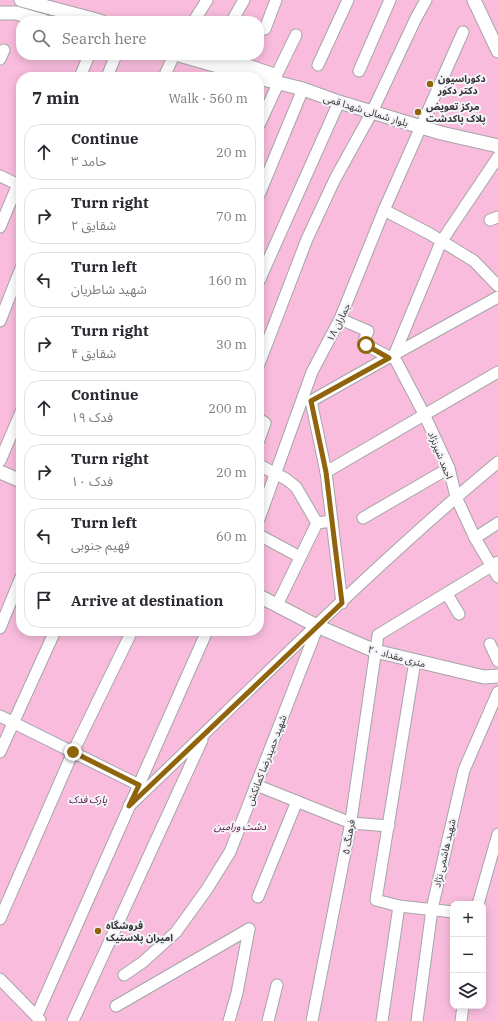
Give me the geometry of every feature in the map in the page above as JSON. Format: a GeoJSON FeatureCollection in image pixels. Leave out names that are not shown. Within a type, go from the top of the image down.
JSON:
{"type":"FeatureCollection","features":[{"type":"Feature","properties":{"kind":"main road"},"geometry":{"type":"LineString","coordinates":[[474,0],[498,51]]}},
{"type":"Feature","properties":{"kind":"main road"},"geometry":{"type":"LineString","coordinates":[[25,1],[81,16]]}},
{"type":"Feature","properties":{"kind":"main road"},"geometry":{"type":"LineString","coordinates":[[0,12],[16,13],[26,16]]}},
{"type":"Feature","properties":{"kind":"main road"},"geometry":{"type":"LineString","coordinates":[[194,60],[232,72]]}},
{"type":"Feature","properties":{"kind":"main road","name":"بلوار شمالی شهدا قمی"},"geometry":{"type":"LineString","coordinates":[[227,60],[257,72]]}},
{"type":"Feature","properties":{"kind":"main road","name":"بلوار شمالی شهدا قمی"},"geometry":{"type":"LineString","coordinates":[[264,75],[339,102],[422,127],[498,146]]}},
{"type":"Feature","properties":{"kind":"main road","name":"بلوار شمالی شهدا قمی"},"geometry":{"type":"LineString","coordinates":[[264,79],[277,80]]}},
{"type":"Feature","properties":{"kind":"main road"},"geometry":{"type":"LineString","coordinates":[[0,472],[16,479]]}},
{"type":"Feature","properties":{"kind":"main road","name":"۲۰ متری مقداد"},"geometry":{"type":"LineString","coordinates":[[264,598],[317,626],[375,652],[484,677],[498,676]]}},
{"type":"Feature","properties":{"kind":"street"},"geometry":{"type":"LineString","coordinates":[[197,16],[207,0]]}},
{"type":"Feature","properties":{"kind":"street"},"geometry":{"type":"LineString","coordinates":[[235,16],[244,0]]}},
{"type":"Feature","properties":{"kind":"street"},"geometry":{"type":"LineString","coordinates":[[265,29],[276,0]]}},
{"type":"Feature","properties":{"kind":"street"},"geometry":{"type":"LineString","coordinates":[[318,65],[348,0]]}},
{"type":"Feature","properties":{"kind":"street"},"geometry":{"type":"LineString","coordinates":[[359,71],[390,0]]}},
{"type":"Feature","properties":{"kind":"street"},"geometry":{"type":"LineString","coordinates":[[264,351],[307,239],[335,179],[372,112],[426,0]]}},
{"type":"Feature","properties":{"kind":"street","name":"جماران ۱۸"},"geometry":{"type":"LineString","coordinates":[[264,506],[307,399],[312,372],[340,319],[384,210],[463,32]]}},
{"type":"Feature","properties":{"kind":"street"},"geometry":{"type":"LineString","coordinates":[[264,112],[296,35]]}},
{"type":"Feature","properties":{"kind":"street"},"geometry":{"type":"LineString","coordinates":[[82,72],[87,60]]}},
{"type":"Feature","properties":{"kind":"street"},"geometry":{"type":"LineString","coordinates":[[109,72],[114,60]]}},
{"type":"Feature","properties":{"kind":"street"},"geometry":{"type":"LineString","coordinates":[[166,72],[172,60]]}},
{"type":"Feature","properties":{"kind":"street"},"geometry":{"type":"LineString","coordinates":[[264,183],[303,89]]}},
{"type":"Feature","properties":{"kind":"street"},"geometry":{"type":"LineString","coordinates":[[264,270],[339,102]]}},
{"type":"Feature","properties":{"kind":"street"},"geometry":{"type":"LineString","coordinates":[[392,355],[441,242],[498,157]]}},
{"type":"Feature","properties":{"kind":"street"},"geometry":{"type":"LineString","coordinates":[[0,176],[16,183]]}},
{"type":"Feature","properties":{"kind":"street"},"geometry":{"type":"LineString","coordinates":[[0,227],[16,193]]}},
{"type":"Feature","properties":{"kind":"street"},"geometry":{"type":"LineString","coordinates":[[384,210],[474,262],[498,286]]}},
{"type":"Feature","properties":{"kind":"street"},"geometry":{"type":"LineString","coordinates":[[0,321],[16,281]]}},
{"type":"Feature","properties":{"kind":"street"},"geometry":{"type":"LineString","coordinates":[[342,603],[326,472],[307,399],[392,355],[498,296]]}},
{"type":"Feature","properties":{"kind":"street"},"geometry":{"type":"LineString","coordinates":[[340,319],[368,331],[364,341],[366,345],[392,355]]}},
{"type":"Feature","properties":{"kind":"street","name":"احمد شیرنژاد"},"geometry":{"type":"LineString","coordinates":[[392,355],[424,414],[449,468],[456,497],[475,538],[495,564],[498,577]]}},
{"type":"Feature","properties":{"kind":"street"},"geometry":{"type":"LineString","coordinates":[[326,472],[498,372]]}},
{"type":"Feature","properties":{"kind":"street"},"geometry":{"type":"LineString","coordinates":[[0,461],[16,424]]}},
{"type":"Feature","properties":{"kind":"street"},"geometry":{"type":"LineString","coordinates":[[129,806],[317,626],[456,497],[498,462]]}},
{"type":"Feature","properties":{"kind":"street"},"geometry":{"type":"LineString","coordinates":[[264,468],[296,487],[317,523]]}},
{"type":"Feature","properties":{"kind":"street"},"geometry":{"type":"LineString","coordinates":[[363,518],[449,468]]}},
{"type":"Feature","properties":{"kind":"street"},"geometry":{"type":"LineString","coordinates":[[317,523],[332,521]]}},
{"type":"Feature","properties":{"kind":"street"},"geometry":{"type":"LineString","coordinates":[[277,605],[317,523]]}},
{"type":"Feature","properties":{"kind":"street"},"geometry":{"type":"LineString","coordinates":[[475,538],[498,523]]}},
{"type":"Feature","properties":{"kind":"street"},"geometry":{"type":"LineString","coordinates":[[264,538],[300,558]]}},
{"type":"Feature","properties":{"kind":"street","name":"فرهنگ ۵"},"geometry":{"type":"LineString","coordinates":[[312,1021],[351,823],[378,635],[495,564]]}},
{"type":"Feature","properties":{"kind":"street"},"geometry":{"type":"LineString","coordinates":[[0,628],[16,589]]}},
{"type":"Feature","properties":{"kind":"street"},"geometry":{"type":"LineString","coordinates":[[447,594],[459,614]]}},
{"type":"Feature","properties":{"kind":"street","name":"شهید حمیدرضا کمانکش"},"geometry":{"type":"LineString","coordinates":[[124,975],[143,962],[176,932],[207,889],[230,852],[317,626]]}},
{"type":"Feature","properties":{"kind":"street"},"geometry":{"type":"LineString","coordinates":[[0,752],[3,739],[13,722],[53,636]]}},
{"type":"Feature","properties":{"kind":"street"},"geometry":{"type":"LineString","coordinates":[[0,919],[73,752],[130,636]]}},
{"type":"Feature","properties":{"kind":"street"},"geometry":{"type":"LineString","coordinates":[[0,979],[39,1018],[129,806],[205,636]]}},
{"type":"Feature","properties":{"kind":"street"},"geometry":{"type":"LineString","coordinates":[[490,644],[498,661]]}},
{"type":"Feature","properties":{"kind":"street"},"geometry":{"type":"LineString","coordinates":[[414,661],[389,826],[376,900],[398,906],[450,912]]}},
{"type":"Feature","properties":{"kind":"street","name":"شهید هاشمی نژاد"},"geometry":{"type":"LineString","coordinates":[[417,1021],[432,909],[464,770],[498,692]]}},
{"type":"Feature","properties":{"kind":"street"},"geometry":{"type":"LineString","coordinates":[[0,716],[139,785]]}},
{"type":"Feature","properties":{"kind":"street"},"geometry":{"type":"LineString","coordinates":[[73,1021],[204,734]]}},
{"type":"Feature","properties":{"kind":"street"},"geometry":{"type":"LineString","coordinates":[[256,785],[351,823],[389,826]]}},
{"type":"Feature","properties":{"kind":"street"},"geometry":{"type":"LineString","coordinates":[[258,897],[297,801]]}},
{"type":"Feature","properties":{"kind":"street"},"geometry":{"type":"LineString","coordinates":[[479,901],[498,834]]}},
{"type":"Feature","properties":{"kind":"street"},"geometry":{"type":"LineString","coordinates":[[382,1021],[398,906]]}},
{"type":"Feature","properties":{"kind":"street"},"geometry":{"type":"LineString","coordinates":[[116,1006],[249,929],[237,993],[229,1021]]}},
{"type":"Feature","properties":{"kind":"street"},"geometry":{"type":"LineString","coordinates":[[268,1021],[276,985]]}},
{"type":"Feature","properties":{"kind":"street"},"geometry":{"type":"LineString","coordinates":[[460,1021],[462,1009]]}},
{"type":"Feature","properties":{"kind":"green space","name":"دشت ورامین"},"geometry":{"type":"Polygon","coordinates":[[[0,0],[498,0],[498,1021],[0,1021],[0,0]]]}},
{"type":"Feature","properties":{"kind":"place","name":"دکوراسیون دکتر دکور"},"geometry":{"type":"Point","coordinates":[430,84]}},
{"type":"Feature","properties":{"kind":"place","name":"مرکز تعویض پلاک پاکدشت"},"geometry":{"type":"Point","coordinates":[418,112]}},
{"type":"Feature","properties":{"kind":"place","name":"فروشگاه امیران پلاستیک"},"geometry":{"type":"Point","coordinates":[98,931]}},
{"type":"Feature","properties":{"kind":"route"},"geometry":{"type":"LineString","coordinates":[[73,752],[139,785],[129,806],[342,603],[326,472],[311,401],[389,358],[366,345]]}},
{"type":"Feature","properties":{"kind":"park label","name":"پارک فدک"},"geometry":{"type":"Point","coordinates":[88,799]}}]}
